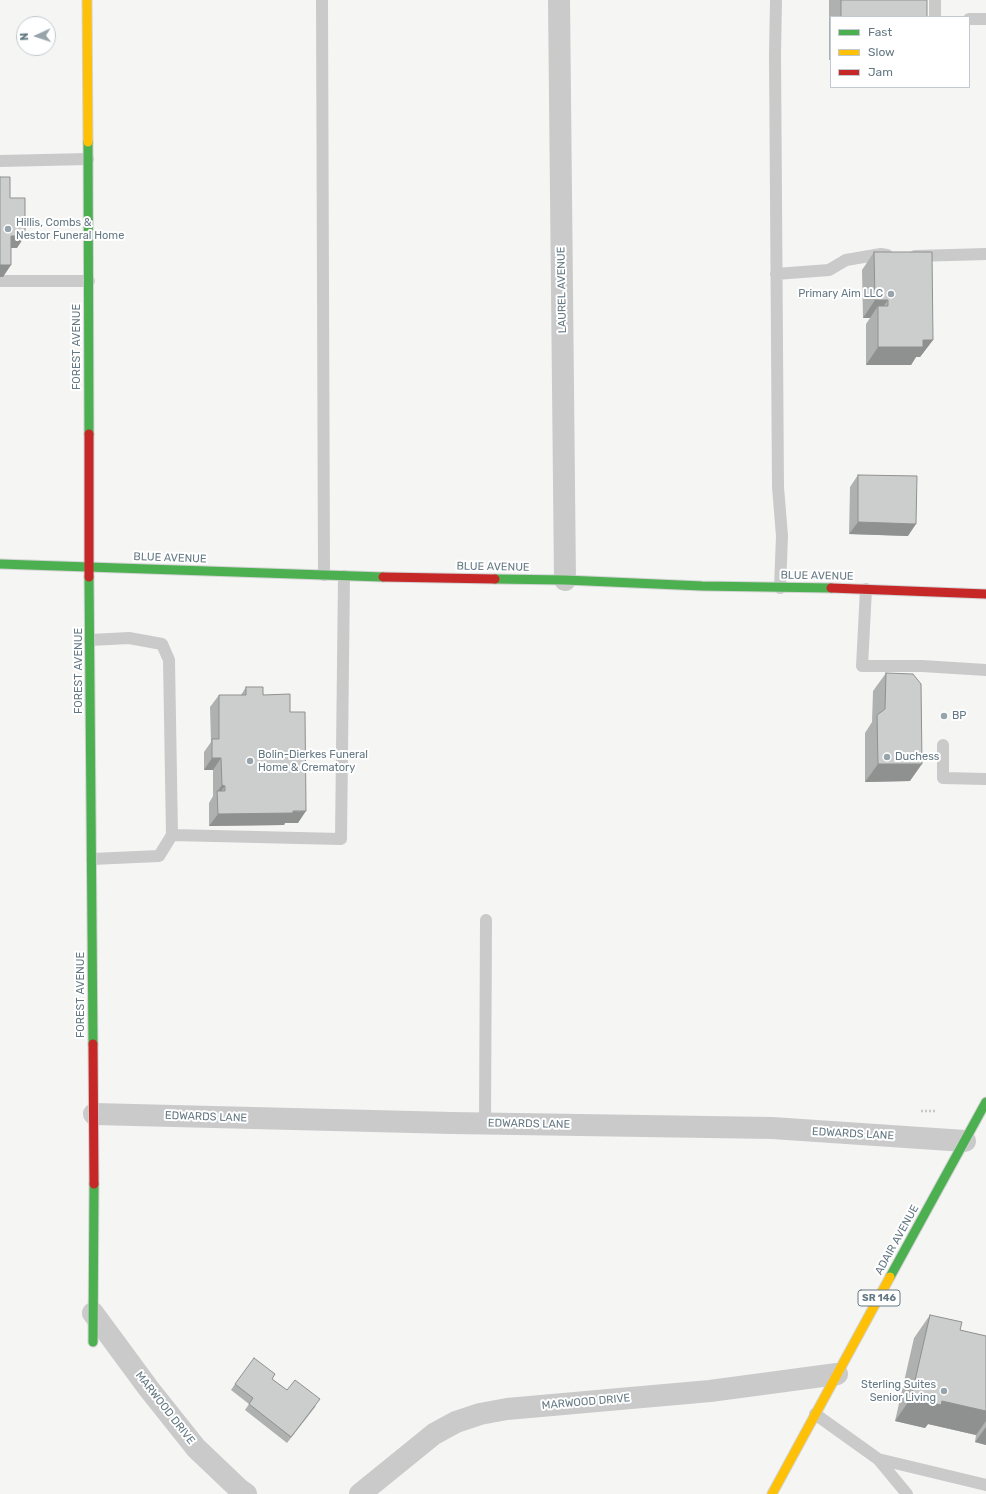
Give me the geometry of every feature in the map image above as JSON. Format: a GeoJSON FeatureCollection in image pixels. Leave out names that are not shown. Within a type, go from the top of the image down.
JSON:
{"type":"FeatureCollection","features":[{"type":"Feature","properties":{"kind":"street","name":"FOREST AVENUE"},"geometry":{"type":"LineString","coordinates":[[87,0],[94,1114],[93,1342]]}},
{"type":"Feature","properties":{"kind":"street","name":"LAUREL AVENUE"},"geometry":{"type":"LineString","coordinates":[[559,0],[565,580]]}},
{"type":"Feature","properties":{"kind":"street","name":"BLUE AVENUE"},"geometry":{"type":"LineString","coordinates":[[0,564],[344,576],[565,580],[986,594]]}},
{"type":"Feature","properties":{"kind":"street","name":"ADAIR AVENUE"},"geometry":{"type":"LineString","coordinates":[[772,1494],[836,1374],[986,1102]]}},
{"type":"Feature","properties":{"kind":"street","name":"EDWARDS LANE"},"geometry":{"type":"LineString","coordinates":[[94,1114],[484,1124],[772,1128],[965,1141]]}},
{"type":"Feature","properties":{"kind":"street","name":"MARWOOD DRIVE"},"geometry":{"type":"LineString","coordinates":[[93,1313],[149,1389],[196,1448],[246,1494]]}},
{"type":"Feature","properties":{"kind":"street","name":"MARWOOD DRIVE"},"geometry":{"type":"LineString","coordinates":[[360,1494],[434,1434],[456,1422],[480,1414],[507,1409],[717,1391],[836,1374]]}},
{"type":"Feature","properties":{"kind":"lane"},"geometry":{"type":"LineString","coordinates":[[322,0],[324,575]]}},
{"type":"Feature","properties":{"kind":"lane"},"geometry":{"type":"LineString","coordinates":[[776,0],[778,486],[782,536],[780,588]]}},
{"type":"Feature","properties":{"kind":"lane"},"geometry":{"type":"LineString","coordinates":[[935,0],[935,16]]}},
{"type":"Feature","properties":{"kind":"lane"},"geometry":{"type":"LineString","coordinates":[[970,19],[986,19]]}},
{"type":"Feature","properties":{"kind":"lane"},"geometry":{"type":"LineString","coordinates":[[0,161],[88,159]]}},
{"type":"Feature","properties":{"kind":"lane"},"geometry":{"type":"LineString","coordinates":[[776,274],[829,270],[846,260],[880,254],[915,256],[986,254]]}},
{"type":"Feature","properties":{"kind":"lane"},"geometry":{"type":"LineString","coordinates":[[0,281],[89,281]]}},
{"type":"Feature","properties":{"kind":"lane"},"geometry":{"type":"LineString","coordinates":[[172,835],[341,839],[344,576]]}},
{"type":"Feature","properties":{"kind":"lane"},"geometry":{"type":"LineString","coordinates":[[866,589],[862,666],[922,666],[986,670]]}},
{"type":"Feature","properties":{"kind":"lane"},"geometry":{"type":"LineString","coordinates":[[90,640],[129,638],[162,644],[169,660],[172,835],[159,856],[92,859]]}},
{"type":"Feature","properties":{"kind":"lane"},"geometry":{"type":"LineString","coordinates":[[943,745],[943,778],[986,779]]}},
{"type":"Feature","properties":{"kind":"lane"},"geometry":{"type":"LineString","coordinates":[[484,1124],[486,920]]}},
{"type":"Feature","properties":{"kind":"lane"},"geometry":{"type":"LineString","coordinates":[[815,1414],[878,1459],[907,1494]]}},
{"type":"Feature","properties":{"kind":"lane"},"geometry":{"type":"LineString","coordinates":[[878,1459],[986,1485]]}},
{"type":"Feature","properties":{"kind":"building"},"geometry":{"type":"Polygon","coordinates":[[[841,0],[927,0],[927,16],[841,16],[841,0]]]}},
{"type":"Feature","properties":{"kind":"building"},"geometry":{"type":"Polygon","coordinates":[[[0,177],[10,177],[10,198],[25,198],[25,236],[11,236],[11,265],[0,265],[0,177]]]}},
{"type":"Feature","properties":{"kind":"building","name":"Primary Aim LLC"},"geometry":{"type":"Polygon","coordinates":[[[874,252],[932,252],[933,340],[923,340],[923,347],[878,347],[878,306],[888,306],[888,300],[875,300],[874,252]]]}},
{"type":"Feature","properties":{"kind":"building"},"geometry":{"type":"Polygon","coordinates":[[[858,475],[917,476],[916,524],[858,522],[858,475]]]}},
{"type":"Feature","properties":{"kind":"building"},"geometry":{"type":"Polygon","coordinates":[[[886,673],[913,674],[921,684],[922,764],[878,764],[877,715],[885,709],[886,673]]]}},
{"type":"Feature","properties":{"kind":"building","name":"Bolin-Dierkes Funeral Home & Crematory"},"geometry":{"type":"Polygon","coordinates":[[[246,687],[263,687],[263,695],[290,694],[290,712],[305,712],[306,811],[293,811],[293,813],[218,814],[217,791],[225,791],[225,786],[222,785],[221,758],[212,758],[212,739],[219,739],[219,695],[246,695],[246,687]]]}},
{"type":"Feature","properties":{"kind":"building"},"geometry":{"type":"Polygon","coordinates":[[[930,1315],[962,1322],[960,1330],[986,1336],[986,1411],[942,1401],[941,1405],[911,1398],[930,1315]]]}},
{"type":"Feature","properties":{"kind":"building"},"geometry":{"type":"Polygon","coordinates":[[[254,1358],[275,1374],[272,1379],[287,1390],[295,1380],[320,1399],[291,1437],[249,1404],[253,1398],[235,1384],[254,1358]]]}},
{"type":"Feature","properties":{"kind":"traffic: fast"},"geometry":{"type":"LineString","coordinates":[[88,142],[89,434]]}},
{"type":"Feature","properties":{"kind":"traffic: fast"},"geometry":{"type":"LineString","coordinates":[[0,564],[383,577]]}},
{"type":"Feature","properties":{"kind":"traffic: fast"},"geometry":{"type":"LineString","coordinates":[[89,577],[93,1044]]}},
{"type":"Feature","properties":{"kind":"traffic: fast"},"geometry":{"type":"LineString","coordinates":[[495,579],[565,580],[702,586],[831,588]]}},
{"type":"Feature","properties":{"kind":"traffic: fast"},"geometry":{"type":"LineString","coordinates":[[890,1277],[986,1102]]}},
{"type":"Feature","properties":{"kind":"traffic: fast"},"geometry":{"type":"LineString","coordinates":[[93,1342],[94,1184]]}},
{"type":"Feature","properties":{"kind":"traffic: slow"},"geometry":{"type":"LineString","coordinates":[[87,0],[88,142]]}},
{"type":"Feature","properties":{"kind":"traffic: slow"},"geometry":{"type":"LineString","coordinates":[[772,1494],[890,1277]]}},
{"type":"Feature","properties":{"kind":"traffic: jam"},"geometry":{"type":"LineString","coordinates":[[89,434],[89,577]]}},
{"type":"Feature","properties":{"kind":"traffic: jam"},"geometry":{"type":"LineString","coordinates":[[383,577],[495,579]]}},
{"type":"Feature","properties":{"kind":"traffic: jam"},"geometry":{"type":"LineString","coordinates":[[831,588],[986,594]]}},
{"type":"Feature","properties":{"kind":"traffic: jam"},"geometry":{"type":"LineString","coordinates":[[93,1044],[94,1184]]}},
{"type":"Feature","properties":{"kind":"place","name":"Hillis, Combs & Nestor Funeral Home"},"geometry":{"type":"Point","coordinates":[8,229]}},
{"type":"Feature","properties":{"kind":"place","name":"Primary Aim LLC"},"geometry":{"type":"Point","coordinates":[891,294]}},
{"type":"Feature","properties":{"kind":"place","name":"BP"},"geometry":{"type":"Point","coordinates":[944,716]}},
{"type":"Feature","properties":{"kind":"place","name":"Duchess"},"geometry":{"type":"Point","coordinates":[887,757]}},
{"type":"Feature","properties":{"kind":"place","name":"Bolin-Dierkes Funeral Home & Crematory"},"geometry":{"type":"Point","coordinates":[250,761]}},
{"type":"Feature","properties":{"kind":"place","name":"Sterling Suites Senior Living"},"geometry":{"type":"Point","coordinates":[944,1391]}}]}
